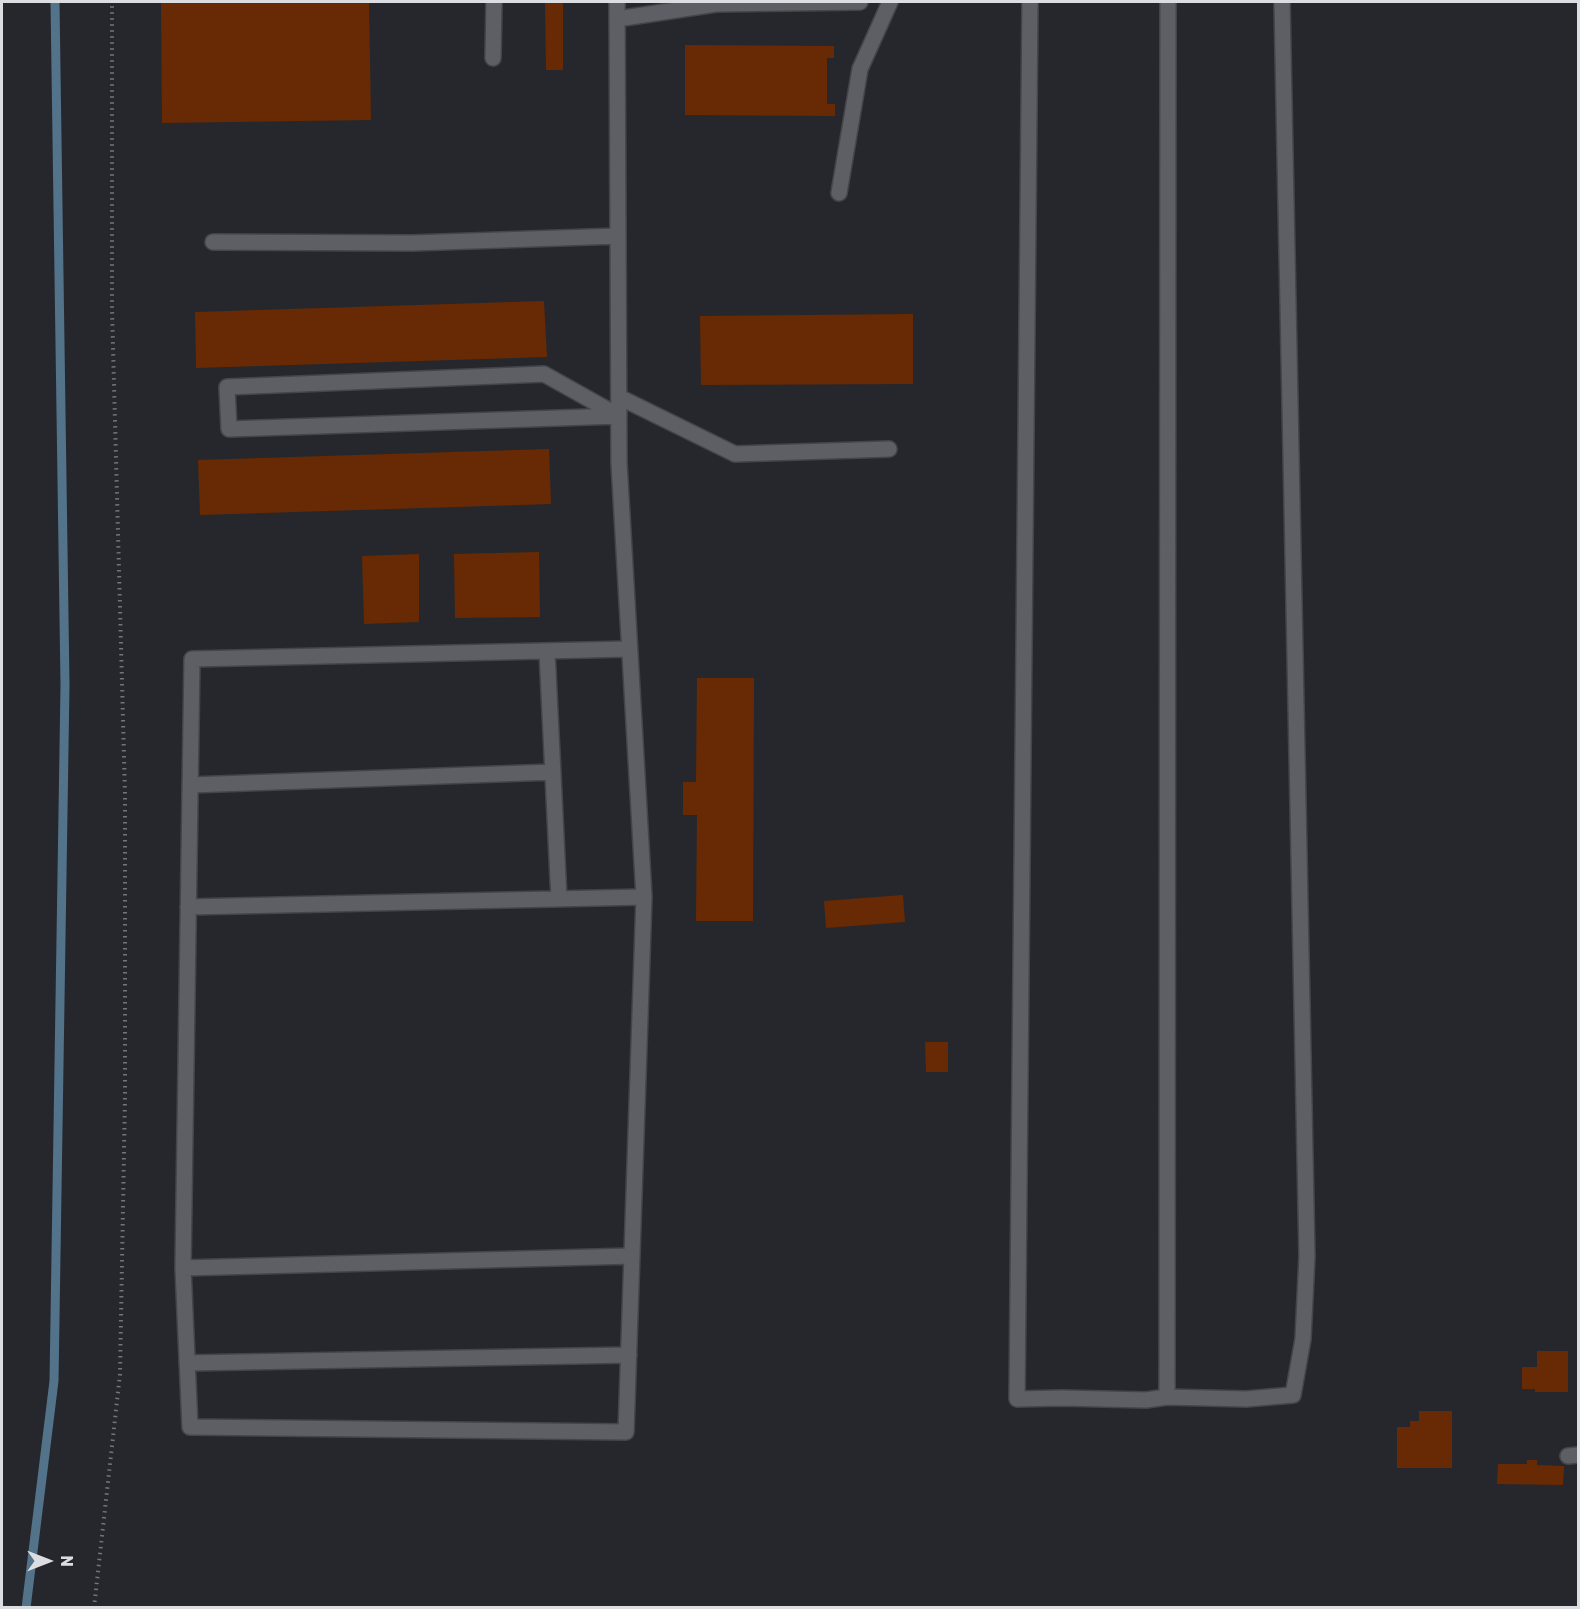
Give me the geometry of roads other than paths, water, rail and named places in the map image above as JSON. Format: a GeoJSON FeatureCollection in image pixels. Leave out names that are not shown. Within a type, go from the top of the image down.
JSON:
{"type":"FeatureCollection","features":[{"type":"Feature","properties":{"kind":"lane"},"geometry":{"type":"LineString","coordinates":[[493,58],[494,2]]}},
{"type":"Feature","properties":{"kind":"lane"},"geometry":{"type":"LineString","coordinates":[[617,2],[619,464],[644,897],[626,1432],[190,1427],[183,1268],[192,659],[629,649]]}},
{"type":"Feature","properties":{"kind":"lane"},"geometry":{"type":"LineString","coordinates":[[617,19],[716,3],[860,2]]}},
{"type":"Feature","properties":{"kind":"lane"},"geometry":{"type":"LineString","coordinates":[[839,193],[860,69],[890,2]]}},
{"type":"Feature","properties":{"kind":"lane"},"geometry":{"type":"LineString","coordinates":[[1030,2],[1017,1399],[1146,1400],[1167,1397],[1246,1399],[1293,1395],[1303,1339],[1307,1256],[1282,2]]}},
{"type":"Feature","properties":{"kind":"lane"},"geometry":{"type":"LineString","coordinates":[[1167,1397],[1168,2]]}},
{"type":"Feature","properties":{"kind":"lane"},"geometry":{"type":"LineString","coordinates":[[213,242],[412,243],[618,236]]}},
{"type":"Feature","properties":{"kind":"lane"},"geometry":{"type":"LineString","coordinates":[[544,374],[619,416],[229,429],[227,387],[544,374]]}},
{"type":"Feature","properties":{"kind":"lane"},"geometry":{"type":"LineString","coordinates":[[619,397],[735,454],[889,449]]}},
{"type":"Feature","properties":{"kind":"lane"},"geometry":{"type":"LineString","coordinates":[[547,651],[559,899]]}},
{"type":"Feature","properties":{"kind":"lane"},"geometry":{"type":"LineString","coordinates":[[190,785],[553,772]]}},
{"type":"Feature","properties":{"kind":"lane"},"geometry":{"type":"LineString","coordinates":[[188,907],[644,897]]}},
{"type":"Feature","properties":{"kind":"lane"},"geometry":{"type":"LineString","coordinates":[[183,1268],[632,1257]]}},
{"type":"Feature","properties":{"kind":"lane"},"geometry":{"type":"LineString","coordinates":[[187,1363],[629,1355]]}},
{"type":"Feature","properties":{"kind":"waterway"},"geometry":{"type":"LineString","coordinates":[[26,1608],[54,1381],[65,685],[55,2]]}}]}
